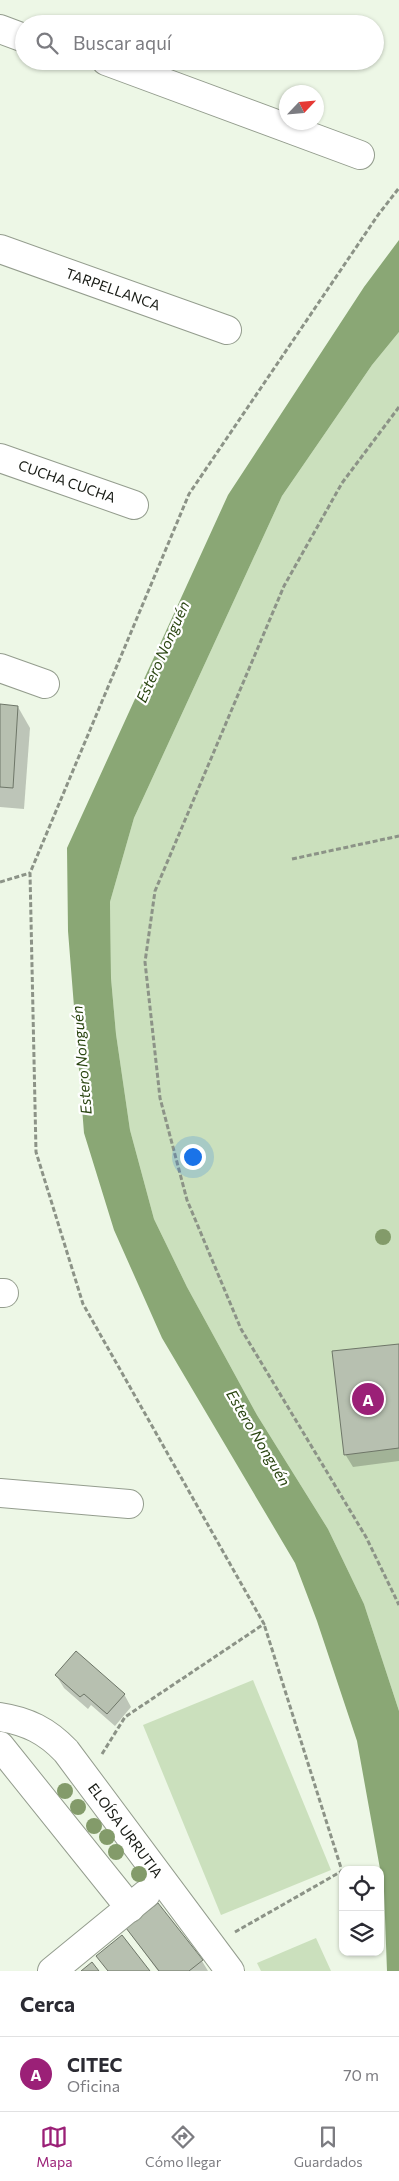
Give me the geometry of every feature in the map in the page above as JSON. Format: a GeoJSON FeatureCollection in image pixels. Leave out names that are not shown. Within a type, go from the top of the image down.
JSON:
{"type":"FeatureCollection","features":[{"type":"Feature","properties":{"kind":"street"},"geometry":{"type":"LineString","coordinates":[[0,29],[15,35]]}},
{"type":"Feature","properties":{"kind":"street"},"geometry":{"type":"LineString","coordinates":[[130,70],[360,155]]}},
{"type":"Feature","properties":{"kind":"street","name":"TARPELLANCA"},"geometry":{"type":"LineString","coordinates":[[0,249],[227,330]]}},
{"type":"Feature","properties":{"kind":"street","name":"CUCHA CUCHA"},"geometry":{"type":"LineString","coordinates":[[0,458],[134,504]]}},
{"type":"Feature","properties":{"kind":"street"},"geometry":{"type":"LineString","coordinates":[[0,668],[45,684]]}},
{"type":"Feature","properties":{"kind":"street"},"geometry":{"type":"LineString","coordinates":[[0,1494],[129,1504]]}},
{"type":"Feature","properties":{"kind":"street","name":"ELOÍSA URRUTIA"},"geometry":{"type":"LineString","coordinates":[[0,1717],[24,1722],[43,1731],[61,1746],[87,1777],[230,1971]]}},
{"type":"Feature","properties":{"kind":"street"},"geometry":{"type":"LineString","coordinates":[[0,1746],[138,1901],[52,1971]]}},
{"type":"Feature","properties":{"kind":"path"},"geometry":{"type":"LineString","coordinates":[[212,1945],[342,1872],[264,1624],[84,1304],[36,1152],[30,873],[189,494],[373,223],[399,188]]}},
{"type":"Feature","properties":{"kind":"path"},"geometry":{"type":"LineString","coordinates":[[399,407],[342,483],[284,586],[155,891],[145,962],[160,1098],[187,1200],[241,1329],[366,1537],[399,1605]]}},
{"type":"Feature","properties":{"kind":"path"},"geometry":{"type":"LineString","coordinates":[[292,859],[399,836]]}},
{"type":"Feature","properties":{"kind":"path"},"geometry":{"type":"LineString","coordinates":[[0,882],[30,873]]}},
{"type":"Feature","properties":{"kind":"path"},"geometry":{"type":"LineString","coordinates":[[87,1777],[126,1717],[264,1624]]}},
{"type":"Feature","properties":{"kind":"shaded area"},"geometry":{"type":"Polygon","coordinates":[[[399,332],[399,1711],[364,1604],[328,1529],[257,1415],[187,1287],[154,1219],[130,1130],[116,1034],[111,978],[110,902],[134,818],[282,496],[372,365],[399,332]]]}},
{"type":"Feature","properties":{"kind":"shaded area"},"geometry":{"type":"Polygon","coordinates":[[[253,1680],[331,1870],[221,1915],[143,1725],[253,1680]]]}},
{"type":"Feature","properties":{"kind":"shaded area"},"geometry":{"type":"Polygon","coordinates":[[[316,1938],[331,1971],[261,1971],[257,1963],[316,1938]]]}},
{"type":"Feature","properties":{"kind":"water","name":"Estero Nonguén"},"geometry":{"type":"Polygon","coordinates":[[[399,240],[399,332],[372,365],[282,496],[134,818],[110,902],[111,978],[116,1034],[130,1130],[154,1219],[187,1287],[257,1415],[328,1529],[364,1604],[399,1711],[399,1971],[387,1971],[384,1866],[380,1866],[357,1741],[317,1621],[295,1563],[162,1338],[114,1230],[84,1133],[68,931],[67,848],[228,495],[364,287],[399,240]]]}},
{"type":"Feature","properties":{"kind":"building"},"geometry":{"type":"Polygon","coordinates":[[[0,704],[18,706],[13,788],[0,787],[0,704]]]}},
{"type":"Feature","properties":{"kind":"building"},"geometry":{"type":"Polygon","coordinates":[[[399,1344],[399,1448],[344,1455],[332,1351],[399,1344]]]}},
{"type":"Feature","properties":{"kind":"building"},"geometry":{"type":"Polygon","coordinates":[[[76,1651],[125,1694],[107,1714],[84,1694],[80,1697],[55,1675],[76,1651]]]}},
{"type":"Feature","properties":{"kind":"building"},"geometry":{"type":"Polygon","coordinates":[[[158,1903],[203,1960],[189,1971],[159,1971],[126,1928],[158,1903]]]}},
{"type":"Feature","properties":{"kind":"building"},"geometry":{"type":"Polygon","coordinates":[[[122,1935],[150,1971],[108,1971],[96,1956],[122,1935]]]}},
{"type":"Feature","properties":{"kind":"building"},"geometry":{"type":"Polygon","coordinates":[[[92,1962],[99,1971],[81,1971],[92,1962]]]}},
{"type":"Feature","properties":{"kind":"place","name":"CITEC"},"geometry":{"type":"Point","coordinates":[368,1399]}}]}
